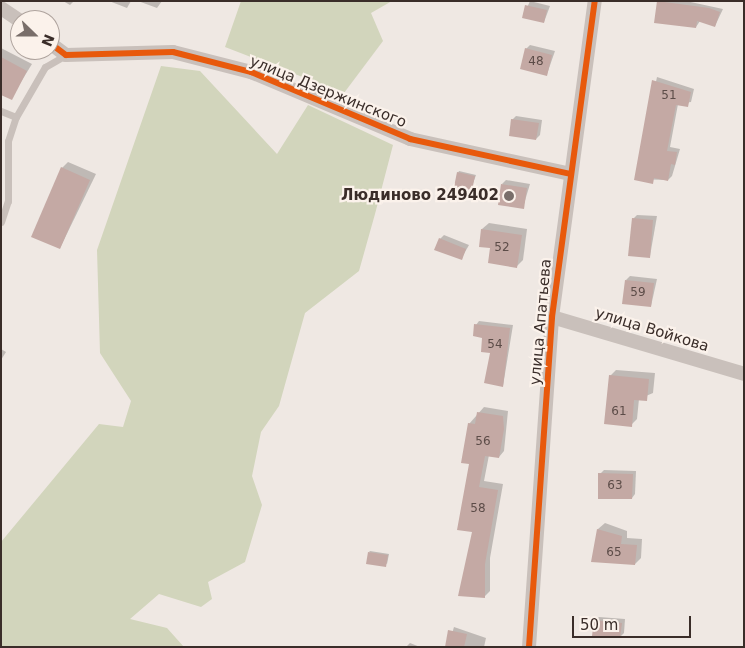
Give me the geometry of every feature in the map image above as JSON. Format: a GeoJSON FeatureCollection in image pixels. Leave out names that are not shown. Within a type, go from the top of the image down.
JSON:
{"type":"FeatureCollection","features":[{"type":"Feature","properties":{"kind":"street","name":"улица Апатьева"},"geometry":{"type":"LineString","coordinates":[[529,647],[552,317],[595,1]]}},
{"type":"Feature","properties":{"kind":"street"},"geometry":{"type":"LineString","coordinates":[[60,50],[66,55]]}},
{"type":"Feature","properties":{"kind":"street","name":"улица Дзержинского"},"geometry":{"type":"LineString","coordinates":[[66,55],[173,52],[251,72],[410,140],[570,174]]}},
{"type":"Feature","properties":{"kind":"street","name":"улица Войкова"},"geometry":{"type":"LineString","coordinates":[[552,317],[744,374]]}},
{"type":"Feature","properties":{"kind":"lane"},"geometry":{"type":"LineString","coordinates":[[1,222],[8,201],[8,142],[16,118],[45,67],[66,55]]}},
{"type":"Feature","properties":{"kind":"lane"},"geometry":{"type":"LineString","coordinates":[[1,110],[16,118]]}},
{"type":"Feature","properties":{"kind":"green space"},"geometry":{"type":"Polygon","coordinates":[[[241,1],[392,1],[371,13],[383,41],[344,93],[225,47],[241,1]]]}},
{"type":"Feature","properties":{"kind":"green space"},"geometry":{"type":"Polygon","coordinates":[[[161,66],[200,71],[277,154],[308,105],[393,145],[375,214],[359,271],[305,313],[279,406],[261,432],[252,476],[262,505],[245,562],[208,582],[212,599],[201,607],[159,594],[130,619],[167,628],[184,647],[1,647],[1,542],[99,424],[123,427],[131,401],[100,353],[97,250],[161,66]]]}},
{"type":"Feature","properties":{"kind":"building"},"geometry":{"type":"Polygon","coordinates":[[[657,1],[709,8],[720,12],[715,27],[697,21],[696,28],[654,23],[657,1]]]}},
{"type":"Feature","properties":{"kind":"building"},"geometry":{"type":"Polygon","coordinates":[[[525,5],[547,10],[544,23],[522,18],[525,5]]]}},
{"type":"Feature","properties":{"kind":"building"},"geometry":{"type":"Polygon","coordinates":[[[525,48],[552,55],[547,76],[520,69],[525,48]]]}},
{"type":"Feature","properties":{"kind":"building"},"geometry":{"type":"Polygon","coordinates":[[[1,57],[27,71],[12,100],[1,95],[1,57]]]}},
{"type":"Feature","properties":{"kind":"building"},"geometry":{"type":"Polygon","coordinates":[[[652,80],[691,92],[688,107],[676,105],[667,151],[677,152],[675,165],[671,164],[668,181],[654,178],[653,184],[634,180],[652,80]]]}},
{"type":"Feature","properties":{"kind":"building"},"geometry":{"type":"Polygon","coordinates":[[[511,119],[539,123],[536,140],[509,136],[511,119]]]}},
{"type":"Feature","properties":{"kind":"building"},"geometry":{"type":"Polygon","coordinates":[[[61,167],[90,180],[60,249],[31,237],[61,167]]]}},
{"type":"Feature","properties":{"kind":"building"},"geometry":{"type":"Polygon","coordinates":[[[457,172],[475,176],[472,190],[454,187],[457,172]]]}},
{"type":"Feature","properties":{"kind":"building"},"geometry":{"type":"Polygon","coordinates":[[[501,184],[527,188],[524,209],[498,205],[501,184]]]}},
{"type":"Feature","properties":{"kind":"building"},"geometry":{"type":"Polygon","coordinates":[[[632,218],[653,220],[650,258],[628,256],[632,218]]]}},
{"type":"Feature","properties":{"kind":"building"},"geometry":{"type":"Polygon","coordinates":[[[481,229],[522,235],[517,268],[488,263],[490,248],[479,247],[481,229]]]}},
{"type":"Feature","properties":{"kind":"building"},"geometry":{"type":"Polygon","coordinates":[[[439,238],[466,249],[462,260],[434,250],[439,238]]]}},
{"type":"Feature","properties":{"kind":"building"},"geometry":{"type":"Polygon","coordinates":[[[625,280],[654,283],[651,307],[622,304],[625,280]]]}},
{"type":"Feature","properties":{"kind":"building"},"geometry":{"type":"Polygon","coordinates":[[[474,324],[510,328],[503,387],[484,383],[490,353],[481,352],[482,338],[473,336],[474,324]]]}},
{"type":"Feature","properties":{"kind":"building"},"geometry":{"type":"Polygon","coordinates":[[[609,375],[649,379],[647,401],[634,400],[632,427],[604,424],[609,375]]]}},
{"type":"Feature","properties":{"kind":"building"},"geometry":{"type":"Polygon","coordinates":[[[477,412],[503,416],[504,429],[499,458],[485,456],[479,487],[498,490],[485,564],[485,598],[458,596],[472,532],[457,530],[469,464],[461,463],[468,423],[475,424],[477,412]]]}},
{"type":"Feature","properties":{"kind":"building"},"geometry":{"type":"Polygon","coordinates":[[[598,473],[633,474],[632,499],[598,499],[598,473]]]}},
{"type":"Feature","properties":{"kind":"building"},"geometry":{"type":"Polygon","coordinates":[[[597,529],[622,536],[621,544],[637,545],[635,565],[591,562],[597,529]]]}},
{"type":"Feature","properties":{"kind":"building"},"geometry":{"type":"Polygon","coordinates":[[[368,552],[388,555],[386,567],[366,564],[368,552]]]}},
{"type":"Feature","properties":{"kind":"building"},"geometry":{"type":"Polygon","coordinates":[[[594,620],[622,623],[620,638],[592,636],[594,620]]]}},
{"type":"Feature","properties":{"kind":"building"},"geometry":{"type":"Polygon","coordinates":[[[448,630],[467,634],[464,647],[445,647],[448,630]]]}},
{"type":"Feature","properties":{"kind":"cycle path"},"geometry":{"type":"LineString","coordinates":[[529,647],[552,317],[595,1]]}},
{"type":"Feature","properties":{"kind":"cycle path"},"geometry":{"type":"LineString","coordinates":[[60,50],[66,55],[173,52],[251,72],[410,139],[570,174]]}},
{"type":"Feature","properties":{"kind":"place","name":"Людиново 249402"},"geometry":{"type":"Point","coordinates":[509,196]}}]}
